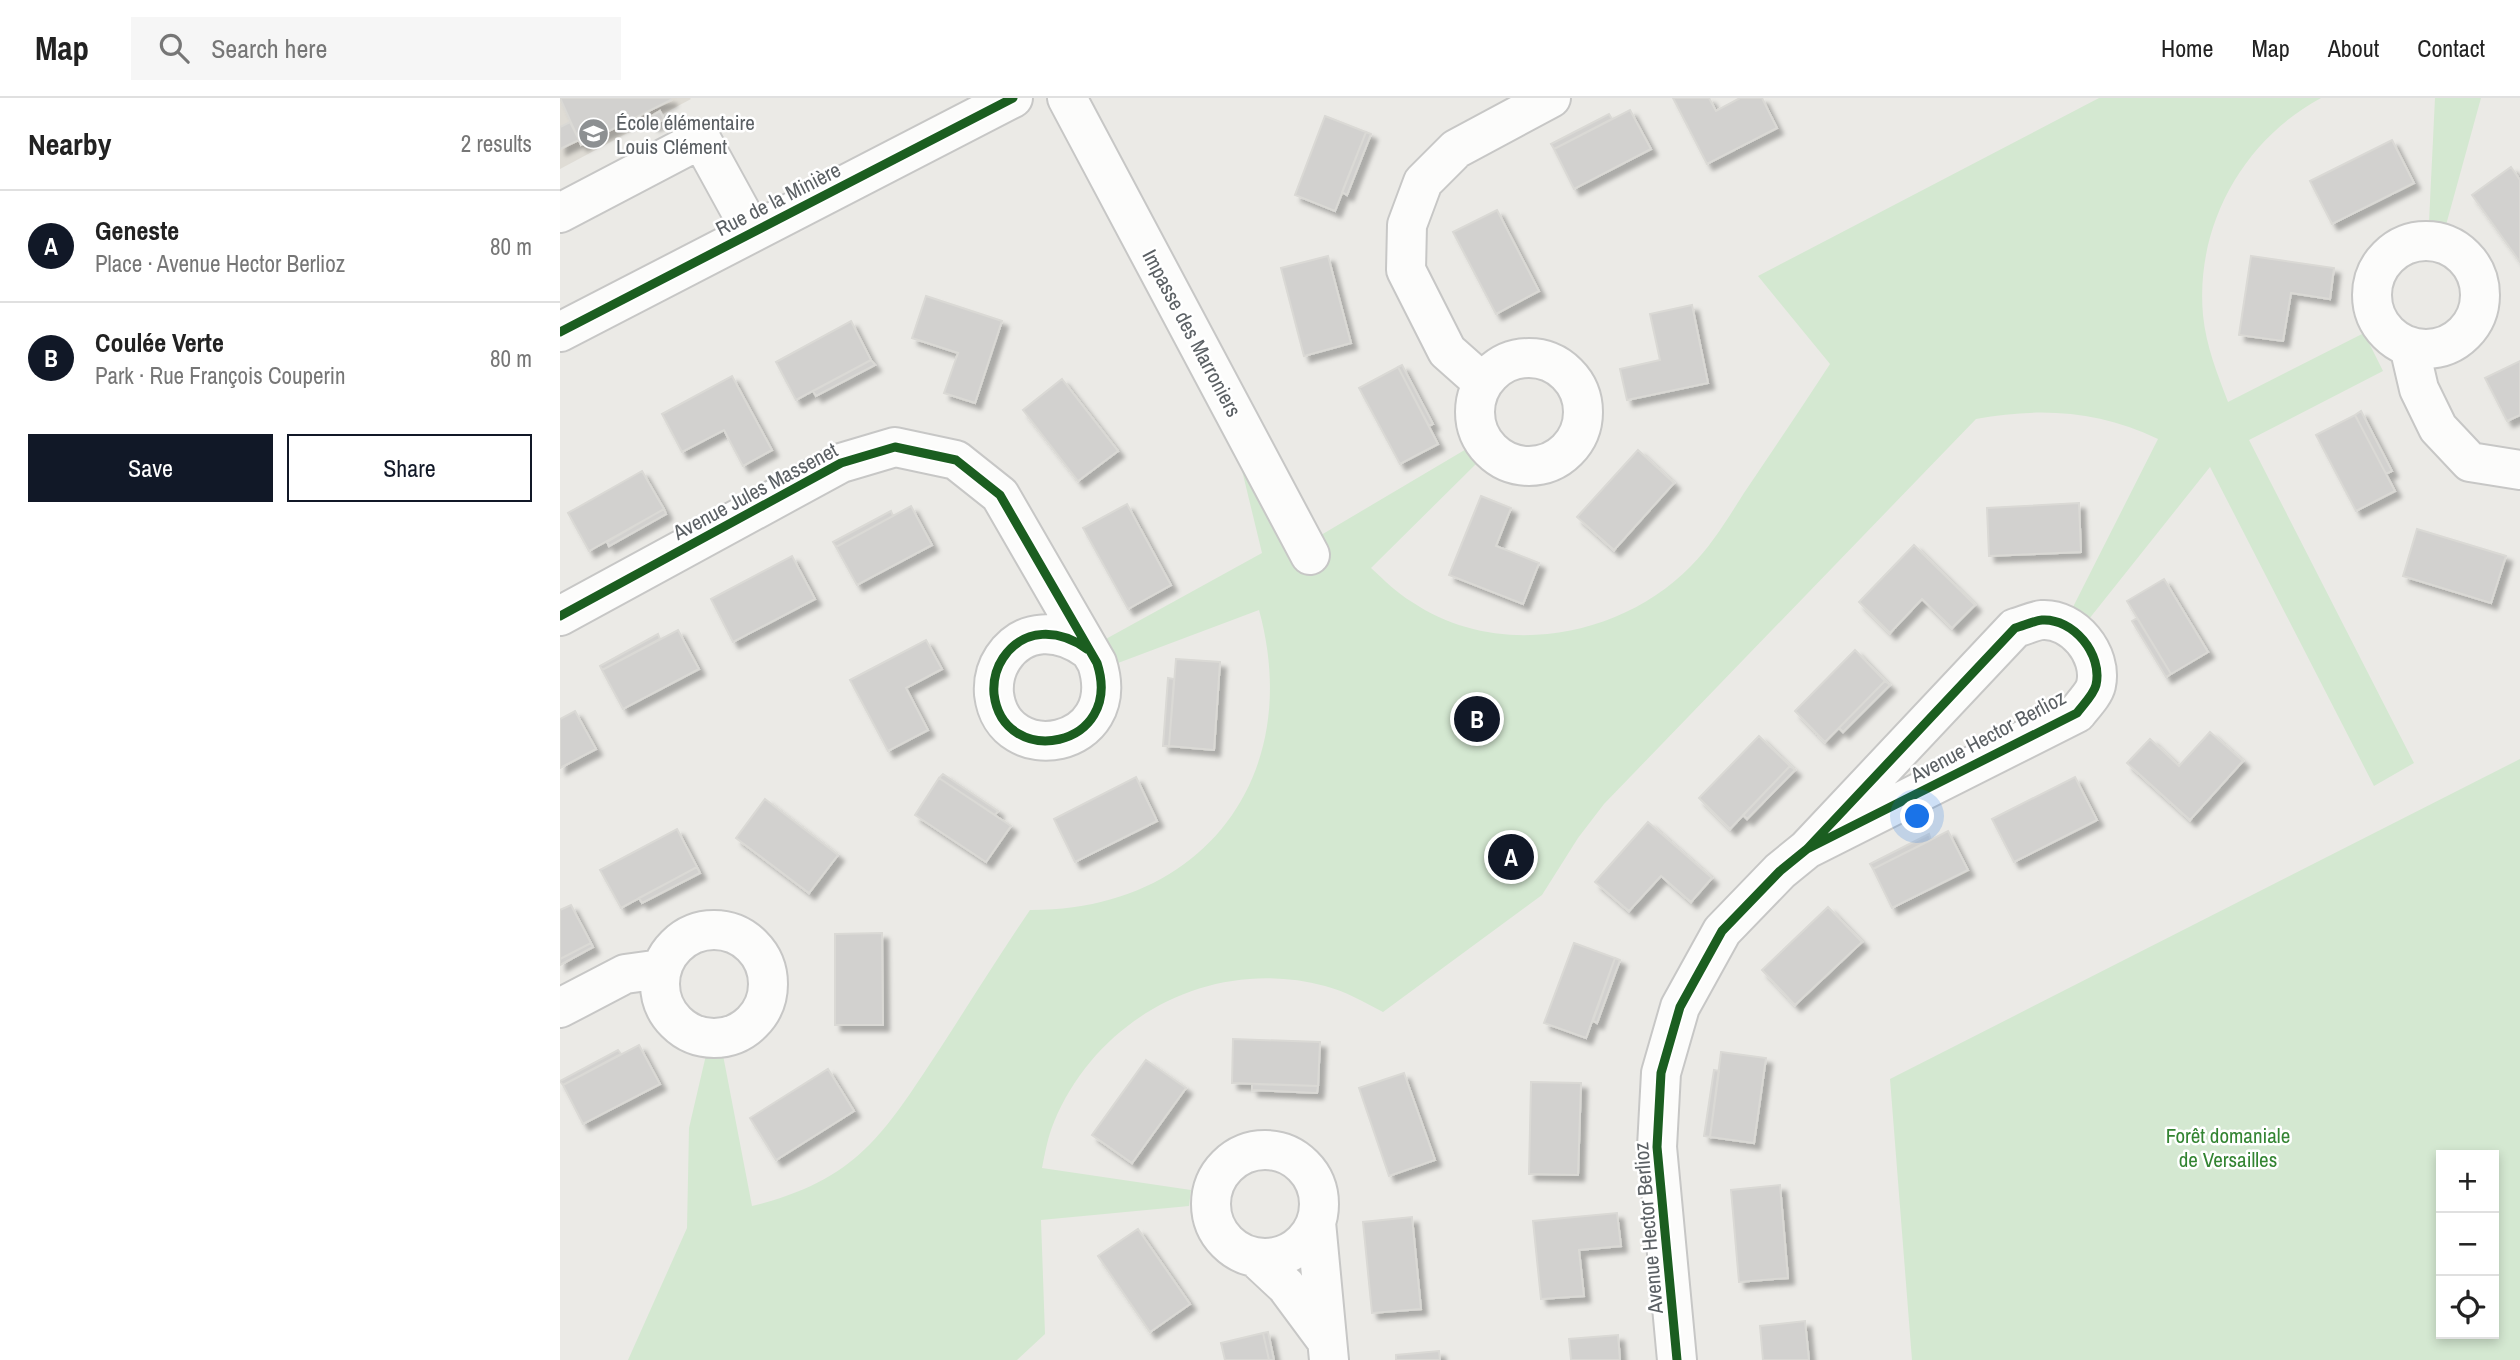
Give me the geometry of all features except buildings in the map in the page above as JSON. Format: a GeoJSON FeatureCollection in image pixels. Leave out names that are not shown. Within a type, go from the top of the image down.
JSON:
{"type":"FeatureCollection","features":[{"type":"Feature","properties":{"kind":"street","name":"Rue de la Minière"},"geometry":{"type":"LineString","coordinates":[[560,332],[1013,98]]}},
{"type":"Feature","properties":{"kind":"street"},"geometry":{"type":"LineString","coordinates":[[1483,383],[1447,351],[1406,270],[1407,225],[1423,182],[1456,149],[1552,98]]}},
{"type":"Feature","properties":{"kind":"street","name":"Impasse des Marroniers"},"geometry":{"type":"LineString","coordinates":[[1070,105],[1310,555]]}},
{"type":"Feature","properties":{"kind":"street"},"geometry":{"type":"LineString","coordinates":[[560,212],[701,139],[752,232]]}},
{"type":"Feature","properties":{"kind":"street"},"geometry":{"type":"LineString","coordinates":[[2409,346],[2419,388],[2438,428],[2470,462],[2520,470]]}},
{"type":"Feature","properties":{"kind":"street","name":"Avenue Jules Massenet"},"geometry":{"type":"LineString","coordinates":[[560,616],[841,463],[895,447],[956,460],[1000,495],[1087,649]]}},
{"type":"Feature","properties":{"kind":"street","name":"Avenue Hector Berlioz"},"geometry":{"type":"LineString","coordinates":[[1676,1360],[1657,1147],[1661,1073],[1680,1007],[1722,931],[1780,871],[1807,849],[2015,628],[2043,620],[2071,628],[2085,641],[2095,662],[2096,686],[2077,713],[1807,849]]}},
{"type":"Feature","properties":{"kind":"street"},"geometry":{"type":"LineString","coordinates":[[560,1007],[625,974],[662,969]]}},
{"type":"Feature","properties":{"kind":"street"},"geometry":{"type":"LineString","coordinates":[[1262,1150],[1279,1152],[1295,1159],[1308,1171],[1316,1186],[1319,1204],[1316,1222],[1328,1350],[1286,1286],[1256,1258],[1239,1252],[1225,1242],[1216,1227],[1210,1198],[1218,1176],[1237,1158],[1262,1150]]}},
{"type":"Feature","properties":{"kind":"street"},"geometry":{"type":"LineString","coordinates":[[1256,1258],[1286,1254],[1299,1246],[1316,1222]]}},
{"type":"Feature","properties":{"kind":"shaded area","name":"École élémentaire Louis Clément"},"geometry":{"type":"Polygon","coordinates":[[[560,98],[690,98],[691,99],[560,169],[560,98]]]}},
{"type":"Feature","properties":{"kind":"green space"},"geometry":{"type":"Polygon","coordinates":[[[2099,98],[2321,98],[2293,116],[2269,137],[2247,162],[2230,189],[2216,218],[2207,249],[2203,282],[2204,326],[2212,359],[2228,402],[2364,333],[2383,371],[2249,440],[2414,763],[2374,786],[2210,467],[2089,619],[2073,607],[2158,439],[2114,422],[2069,414],[2024,413],[1976,419],[1604,804],[1578,838],[1542,895],[1383,1012],[1325,986],[1283,979],[1242,980],[1202,988],[1164,1003],[1130,1024],[1099,1052],[1074,1084],[1054,1122],[1042,1168],[1191,1190],[1189,1206],[1041,1220],[1045,1334],[1017,1360],[628,1360],[687,1228],[689,1128],[706,1055],[723,1055],[752,1206],[789,1195],[819,1182],[867,1148],[886,1126],[923,1075],[1030,910],[1091,904],[1145,887],[1190,860],[1226,823],[1252,779],[1267,727],[1269,671],[1259,610],[1118,663],[1104,640],[1262,553],[1233,433],[1316,538],[1468,448],[1479,461],[1371,568],[1412,602],[1446,620],[1482,631],[1520,635],[1558,633],[1595,624],[1630,610],[1662,591],[1699,558],[1830,364],[1758,276],[2099,98]]]}},
{"type":"Feature","properties":{"kind":"green space"},"geometry":{"type":"Polygon","coordinates":[[[2435,98],[2481,98],[2446,225],[2429,222],[2435,98]]]}},
{"type":"Feature","properties":{"kind":"green space","name":"Forêt domaniale de Versailles"},"geometry":{"type":"Polygon","coordinates":[[[2520,759],[2520,1360],[1912,1360],[1890,1079],[2520,759]]]}},
{"type":"Feature","properties":{"kind":"cycle path"},"geometry":{"type":"LineString","coordinates":[[560,332],[1013,98]]}},
{"type":"Feature","properties":{"kind":"cycle path"},"geometry":{"type":"LineString","coordinates":[[560,616],[841,463],[895,447],[956,460],[1000,495],[1097,663],[1101,692],[1094,715],[1079,731],[1059,739],[1038,740],[1018,733],[1002,718],[994,694],[995,676],[1011,648],[1031,636],[1042,634],[1065,638],[1087,649]]}},
{"type":"Feature","properties":{"kind":"cycle path"},"geometry":{"type":"LineString","coordinates":[[1677,1360],[1657,1147],[1661,1073],[1680,1007],[1722,931],[1780,871],[1807,849],[2015,628],[2042,620],[2054,621],[2075,632],[2083,640],[2095,661],[2097,673],[2091,696],[2077,713],[1807,849]]}},
{"type":"Feature","properties":{"kind":"place","name":"École élémentaire Louis Clément"},"geometry":{"type":"Point","coordinates":[593,134]}},
{"type":"Feature","properties":{"kind":"place","name":"Coulée Verte"},"geometry":{"type":"Point","coordinates":[1477,719]}},
{"type":"Feature","properties":{"kind":"place","name":"Geneste"},"geometry":{"type":"Point","coordinates":[1511,857]}}]}
